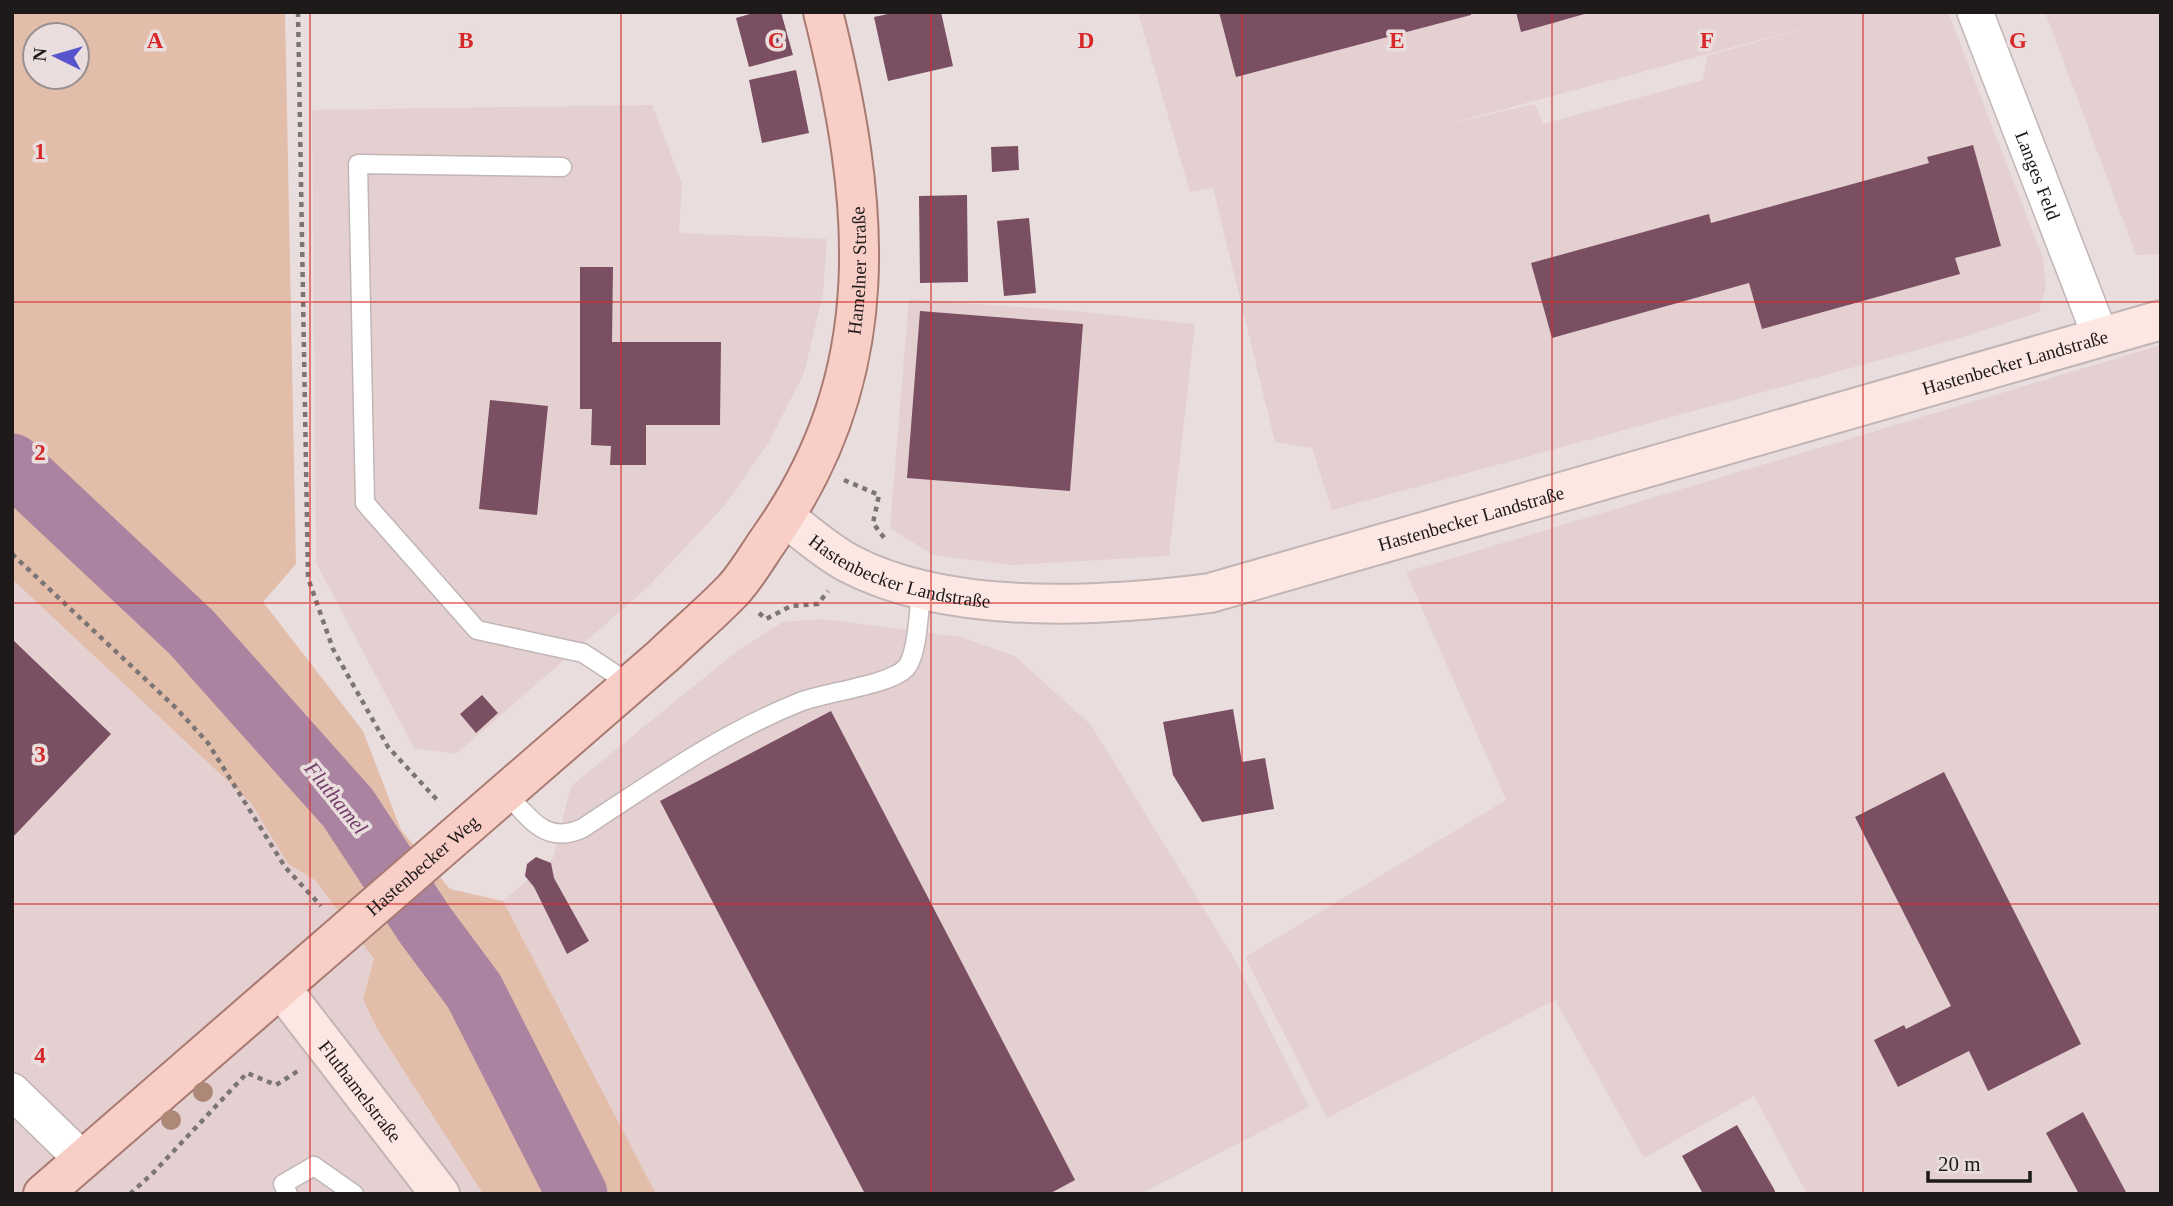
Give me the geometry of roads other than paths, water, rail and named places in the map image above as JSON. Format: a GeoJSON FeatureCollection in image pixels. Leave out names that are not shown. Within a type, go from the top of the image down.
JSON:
{"type":"FeatureCollection","features":[{"type":"Feature","properties":{"kind":"main road","name":"Hamelner Straße"},"geometry":{"type":"LineString","coordinates":[[785,517],[814,467],[841,398],[857,325],[860,232],[856,174],[837,66],[823,12]]}},
{"type":"Feature","properties":{"kind":"main road","name":"Hastenbecker Landstraße"},"geometry":{"type":"LineString","coordinates":[[785,517],[848,563],[888,581],[921,590],[1014,602],[1067,604],[1152,600],[1210,593],[2161,320]]}},
{"type":"Feature","properties":{"kind":"main road","name":"Hastenbecker Weg"},"geometry":{"type":"LineString","coordinates":[[43,1194],[630,684],[734,588],[785,517]]}},
{"type":"Feature","properties":{"kind":"main road","name":"Fluthamelstraße"},"geometry":{"type":"LineString","coordinates":[[281,988],[440,1194]]}},
{"type":"Feature","properties":{"kind":"street","name":"Langes Feld"},"geometry":{"type":"LineString","coordinates":[[1978,13],[2101,338]]}},
{"type":"Feature","properties":{"kind":"street"},"geometry":{"type":"LineString","coordinates":[[12,1091],[82,1159]]}},
{"type":"Feature","properties":{"kind":"lane"},"geometry":{"type":"LineString","coordinates":[[562,167],[358,164],[365,503],[477,630],[583,653],[630,684]]}},
{"type":"Feature","properties":{"kind":"lane"},"geometry":{"type":"LineString","coordinates":[[505,792],[538,827],[548,832],[566,835],[583,828],[741,727],[821,694],[881,682],[904,670],[910,663],[921,590]]}},
{"type":"Feature","properties":{"kind":"lane"},"geometry":{"type":"LineString","coordinates":[[288,1194],[283,1184],[314,1166],[354,1194]]}},
{"type":"Feature","properties":{"kind":"waterway","name":"Fluthamel"},"geometry":{"type":"LineString","coordinates":[[12,464],[191,632],[348,808],[425,925],[474,991],[577,1194]]}}]}
